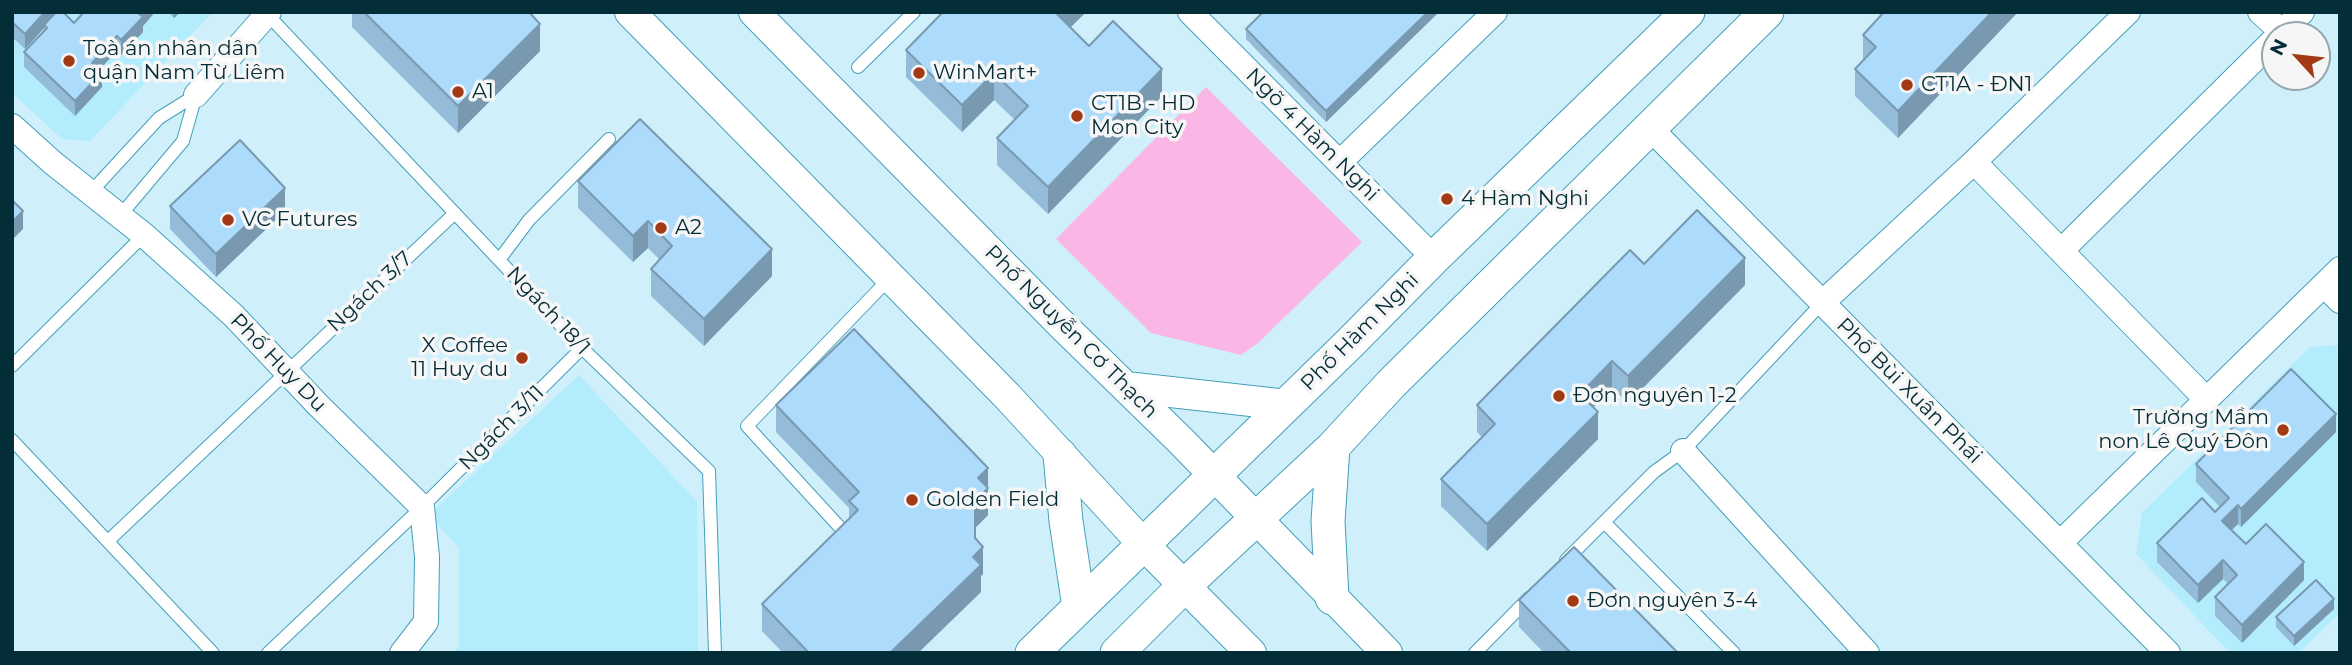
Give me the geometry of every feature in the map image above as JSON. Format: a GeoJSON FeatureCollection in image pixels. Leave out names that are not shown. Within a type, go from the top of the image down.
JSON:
{"type":"FeatureCollection","features":[{"type":"Feature","properties":{"kind":"main road","name":"Phố Hàm Nghi"},"geometry":{"type":"LineString","coordinates":[[1032,653],[1688,12]]}},
{"type":"Feature","properties":{"kind":"main road"},"geometry":{"type":"LineString","coordinates":[[1117,653],[1332,447],[1391,384],[1767,12]]}},
{"type":"Feature","properties":{"kind":"main road"},"geometry":{"type":"LineString","coordinates":[[1332,447],[1328,521],[1332,598]]}},
{"type":"Feature","properties":{"kind":"main road"},"geometry":{"type":"LineString","coordinates":[[1060,455],[1066,521],[1079,607]]}},
{"type":"Feature","properties":{"kind":"street"},"geometry":{"type":"LineString","coordinates":[[630,12],[1008,397],[1143,544],[1251,653]]}},
{"type":"Feature","properties":{"kind":"street","name":"Phố Nguyễn Cơ Thạch"},"geometry":{"type":"LineString","coordinates":[[754,12],[1387,653]]}},
{"type":"Feature","properties":{"kind":"street"},"geometry":{"type":"LineString","coordinates":[[1340,162],[1495,12]]}},
{"type":"Feature","properties":{"kind":"street"},"geometry":{"type":"LineString","coordinates":[[1822,303],[1974,162],[2127,12]]}},
{"type":"Feature","properties":{"kind":"street"},"geometry":{"type":"LineString","coordinates":[[196,95],[268,13]]}},
{"type":"Feature","properties":{"kind":"street","name":"Ngõ 4 Hàm Nghi"},"geometry":{"type":"LineString","coordinates":[[1200,16],[1434,258]]}},
{"type":"Feature","properties":{"kind":"street"},"geometry":{"type":"LineString","coordinates":[[2061,251],[2261,52]]}},
{"type":"Feature","properties":{"kind":"street","name":"Phố Huy Du"},"geometry":{"type":"LineString","coordinates":[[12,126],[144,235],[234,316],[286,372],[422,507]]}},
{"type":"Feature","properties":{"kind":"street","name":"Phố Bùi Xuân Phái"},"geometry":{"type":"LineString","coordinates":[[1651,129],[2168,653]]}},
{"type":"Feature","properties":{"kind":"street"},"geometry":{"type":"LineString","coordinates":[[1974,162],[2206,399]]}},
{"type":"Feature","properties":{"kind":"street"},"geometry":{"type":"LineString","coordinates":[[2060,543],[2206,399],[2334,285]]}},
{"type":"Feature","properties":{"kind":"street"},"geometry":{"type":"LineString","coordinates":[[1126,387],[1287,405]]}},
{"type":"Feature","properties":{"kind":"street"},"geometry":{"type":"LineString","coordinates":[[1683,451],[1867,653]]}},
{"type":"Feature","properties":{"kind":"street"},"geometry":{"type":"LineString","coordinates":[[402,653],[426,622],[427,558],[422,507]]}},
{"type":"Feature","properties":{"kind":"lane"},"geometry":{"type":"LineString","coordinates":[[858,67],[914,12]]}},
{"type":"Feature","properties":{"kind":"lane","name":"Ngách 18/1"},"geometry":{"type":"LineString","coordinates":[[268,13],[582,348],[709,471],[715,653]]}},
{"type":"Feature","properties":{"kind":"lane"},"geometry":{"type":"LineString","coordinates":[[90,193],[159,118],[196,95]]}},
{"type":"Feature","properties":{"kind":"lane"},"geometry":{"type":"LineString","coordinates":[[119,217],[183,141],[196,95]]}},
{"type":"Feature","properties":{"kind":"lane"},"geometry":{"type":"LineString","coordinates":[[499,260],[529,220],[609,139]]}},
{"type":"Feature","properties":{"kind":"lane","name":"Ngách 3/7"},"geometry":{"type":"LineString","coordinates":[[107,541],[455,213]]}},
{"type":"Feature","properties":{"kind":"lane"},"geometry":{"type":"LineString","coordinates":[[12,366],[144,235]]}},
{"type":"Feature","properties":{"kind":"lane"},"geometry":{"type":"LineString","coordinates":[[827,553],[846,534],[747,426],[891,278]]}},
{"type":"Feature","properties":{"kind":"lane"},"geometry":{"type":"LineString","coordinates":[[1558,568],[1654,472],[1683,451],[1822,303]]}},
{"type":"Feature","properties":{"kind":"lane","name":"Ngách 3/11"},"geometry":{"type":"LineString","coordinates":[[268,653],[422,507],[582,348]]}},
{"type":"Feature","properties":{"kind":"lane"},"geometry":{"type":"LineString","coordinates":[[12,440],[213,653]]}},
{"type":"Feature","properties":{"kind":"lane"},"geometry":{"type":"LineString","coordinates":[[1604,522],[1734,653]]}},
{"type":"Feature","properties":{"kind":"lane"},"geometry":{"type":"LineString","coordinates":[[1475,653],[1540,587]]}},
{"type":"Feature","properties":{"kind":"shaded area"},"geometry":{"type":"Polygon","coordinates":[[[12,12],[213,12],[90,141],[62,139],[12,93],[12,12]]]}},
{"type":"Feature","properties":{"kind":"shaded area"},"geometry":{"type":"Polygon","coordinates":[[[1206,87],[1362,242],[1258,343],[1241,355],[1151,333],[1056,239],[1206,87]]]}},
{"type":"Feature","properties":{"kind":"shaded area","name":"Trường Mầm non Lê Quý Đôn"},"geometry":{"type":"Polygon","coordinates":[[[2340,345],[2340,613],[2299,653],[2230,653],[2136,554],[2142,513],[2310,347],[2340,345]]]}},
{"type":"Feature","properties":{"kind":"shaded area"},"geometry":{"type":"Polygon","coordinates":[[[579,375],[697,502],[698,653],[452,653],[459,646],[459,548],[429,515],[579,375]]]}},
{"type":"Feature","properties":{"kind":"building"},"geometry":{"type":"Polygon","coordinates":[[[12,12],[45,12],[25,34],[12,22],[12,12]]]}},
{"type":"Feature","properties":{"kind":"building","name":"Toà án nhân dân quận Nam Từ Liêm"},"geometry":{"type":"Polygon","coordinates":[[[56,12],[63,12],[74,23],[84,12],[141,12],[139,14],[143,17],[121,40],[117,36],[92,63],[102,72],[75,101],[24,52],[47,28],[44,25],[56,12]]]}},
{"type":"Feature","properties":{"kind":"building","name":"A1"},"geometry":{"type":"Polygon","coordinates":[[[364,12],[529,12],[540,24],[458,106],[364,12]]]}},
{"type":"Feature","properties":{"kind":"building","name":"CT1B - HD Mon City"},"geometry":{"type":"Polygon","coordinates":[[[943,12],[1059,12],[1057,14],[1089,46],[1113,21],[1162,69],[1048,187],[997,138],[1028,106],[994,73],[962,105],[906,50],[943,12]]]}},
{"type":"Feature","properties":{"kind":"building"},"geometry":{"type":"Polygon","coordinates":[[[1263,12],[1428,12],[1326,111],[1246,29],[1263,12]]]}},
{"type":"Feature","properties":{"kind":"building","name":"CT1A - ĐN1"},"geometry":{"type":"Polygon","coordinates":[[[1884,12],[1992,12],[1898,111],[1855,69],[1876,47],[1863,35],[1884,12]]]}},
{"type":"Feature","properties":{"kind":"building","name":"A2"},"geometry":{"type":"Polygon","coordinates":[[[640,119],[772,249],[704,319],[651,269],[672,246],[648,221],[633,236],[578,181],[640,119]]]}},
{"type":"Feature","properties":{"kind":"building","name":"VC Futures"},"geometry":{"type":"Polygon","coordinates":[[[240,140],[285,188],[216,254],[170,206],[240,140]]]}},
{"type":"Feature","properties":{"kind":"building"},"geometry":{"type":"Polygon","coordinates":[[[12,200],[23,211],[12,222],[12,200]]]}},
{"type":"Feature","properties":{"kind":"building","name":"Đơn nguyên 1-2"},"geometry":{"type":"Polygon","coordinates":[[[1697,210],[1745,258],[1628,376],[1612,361],[1580,394],[1598,412],[1487,524],[1441,479],[1495,424],[1477,405],[1630,250],[1644,264],[1697,210]]]}},
{"type":"Feature","properties":{"kind":"building","name":"Golden Field"},"geometry":{"type":"Polygon","coordinates":[[[854,329],[988,468],[978,478],[988,488],[975,501],[975,538],[983,547],[973,557],[981,565],[890,653],[809,653],[762,604],[858,510],[849,501],[859,492],[776,405],[854,329]]]}},
{"type":"Feature","properties":{"kind":"building"},"geometry":{"type":"Polygon","coordinates":[[[2291,369],[2336,414],[2241,509],[2238,505],[2222,521],[2246,544],[2266,524],[2304,562],[2242,625],[2215,597],[2237,575],[2223,560],[2198,585],[2157,543],[2202,498],[2215,512],[2229,498],[2196,464],[2291,369]]]}},
{"type":"Feature","properties":{"kind":"building"},"geometry":{"type":"Polygon","coordinates":[[[1574,547],[1678,653],[1571,653],[1519,600],[1574,547]]]}},
{"type":"Feature","properties":{"kind":"building"},"geometry":{"type":"Polygon","coordinates":[[[2316,580],[2334,599],[2294,636],[2276,617],[2316,580]]]}},
{"type":"Feature","properties":{"kind":"place","name":"Toà án nhân dân quận Nam Từ Liêm"},"geometry":{"type":"Point","coordinates":[69,61]}},
{"type":"Feature","properties":{"kind":"place","name":"WinMart+"},"geometry":{"type":"Point","coordinates":[919,73]}},
{"type":"Feature","properties":{"kind":"place","name":"CT1A - ĐN1"},"geometry":{"type":"Point","coordinates":[1907,85]}},
{"type":"Feature","properties":{"kind":"place","name":"A1"},"geometry":{"type":"Point","coordinates":[458,92]}},
{"type":"Feature","properties":{"kind":"place","name":"CT1B - HD Mon City"},"geometry":{"type":"Point","coordinates":[1077,116]}},
{"type":"Feature","properties":{"kind":"place","name":"4 Hàm Nghi"},"geometry":{"type":"Point","coordinates":[1447,199]}},
{"type":"Feature","properties":{"kind":"place","name":"VC Futures"},"geometry":{"type":"Point","coordinates":[228,220]}},
{"type":"Feature","properties":{"kind":"place","name":"A2"},"geometry":{"type":"Point","coordinates":[661,228]}},
{"type":"Feature","properties":{"kind":"place","name":"X Coffee 11 Huy du"},"geometry":{"type":"Point","coordinates":[522,358]}},
{"type":"Feature","properties":{"kind":"place","name":"Đơn nguyên 1-2"},"geometry":{"type":"Point","coordinates":[1559,396]}},
{"type":"Feature","properties":{"kind":"place","name":"Trường Mầm non Lê Quý Đôn"},"geometry":{"type":"Point","coordinates":[2283,430]}},
{"type":"Feature","properties":{"kind":"place","name":"Golden Field"},"geometry":{"type":"Point","coordinates":[912,500]}},
{"type":"Feature","properties":{"kind":"place","name":"Đơn nguyên 3-4"},"geometry":{"type":"Point","coordinates":[1573,601]}}]}
